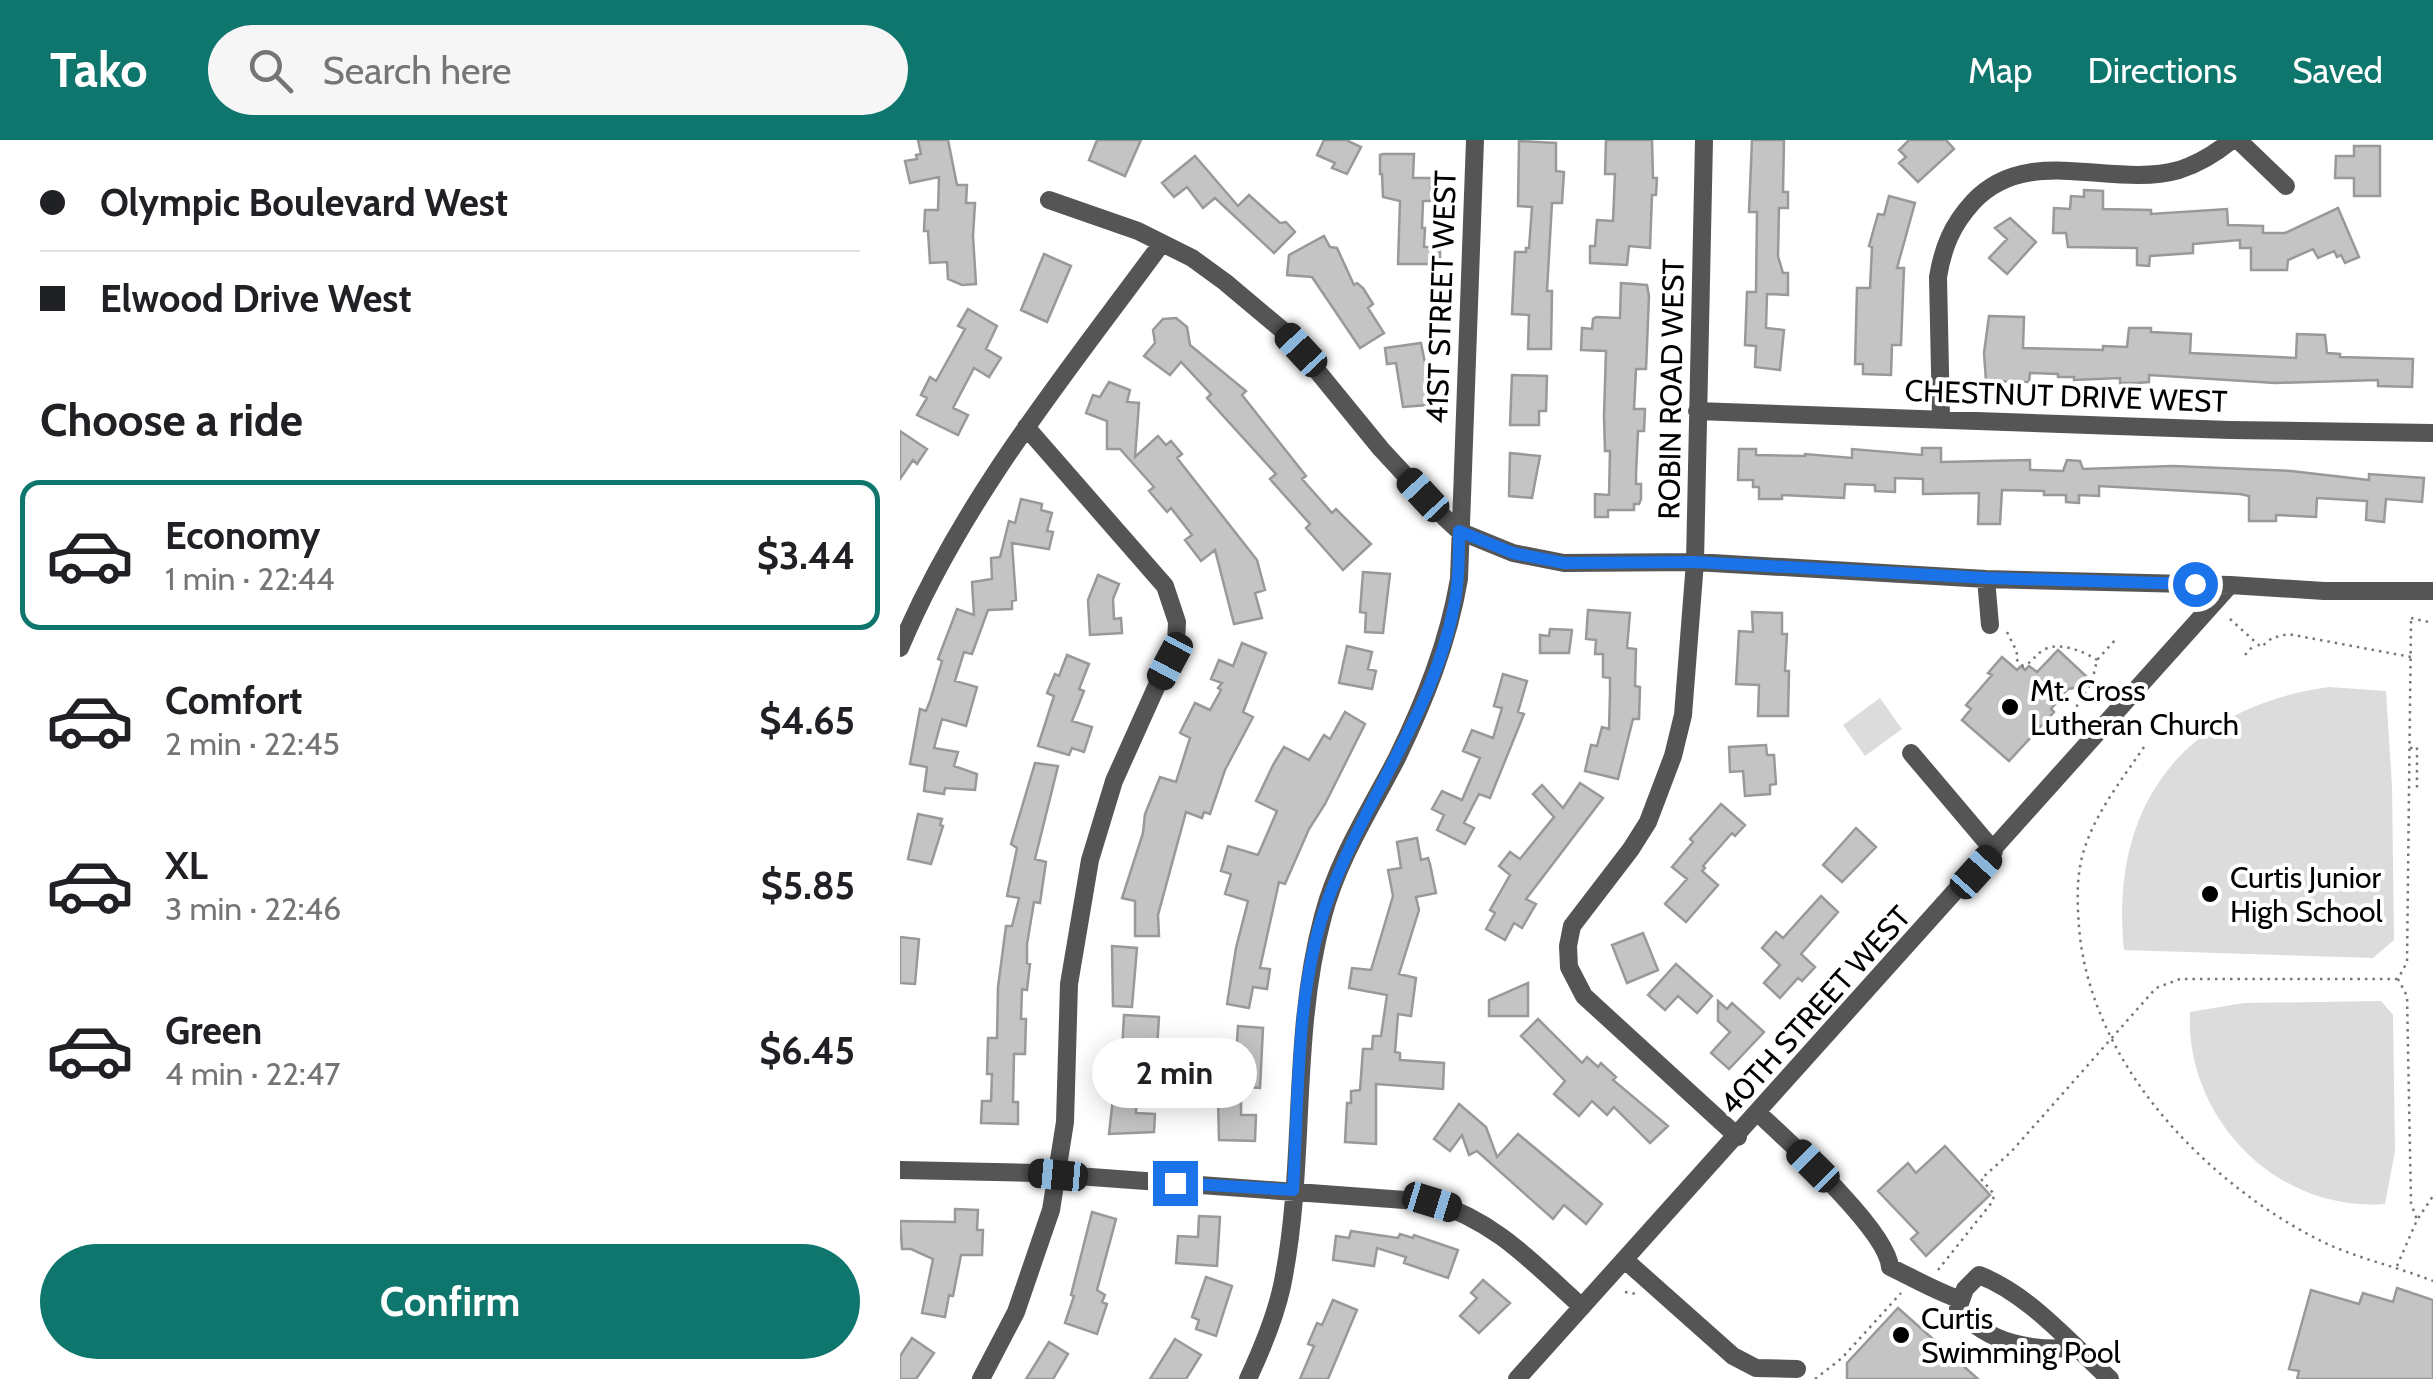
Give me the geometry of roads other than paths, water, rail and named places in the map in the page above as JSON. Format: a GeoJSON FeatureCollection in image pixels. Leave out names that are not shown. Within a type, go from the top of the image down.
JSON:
{"type":"FeatureCollection","features":[{"type":"Feature","properties":{"kind":"street","name":"41ST STREET WEST"},"geometry":{"type":"LineString","coordinates":[[1248,1379],[1282,1289],[1293,1190],[1301,1041],[1320,928],[1346,850],[1396,760],[1440,661],[1459,579],[1475,140]]}},
{"type":"Feature","properties":{"kind":"street","name":"ROBIN ROAD WEST"},"geometry":{"type":"LineString","coordinates":[[1704,140],[1695,562],[1684,716],[1648,822],[1572,926],[1568,946],[1569,967],[1576,985],[1602,1014],[1738,1137]]}},
{"type":"Feature","properties":{"kind":"street"},"geometry":{"type":"LineString","coordinates":[[1941,418],[1941,260],[1953,227],[1980,194],[2026,172],[2135,174],[2179,170],[2235,140],[2286,186]]}},
{"type":"Feature","properties":{"kind":"street"},"geometry":{"type":"LineString","coordinates":[[1049,200],[1118,222],[1192,258],[1225,282],[1286,334],[1381,449],[1459,531],[1513,553],[1564,563],[1695,562],[2324,592],[2433,591]]}},
{"type":"Feature","properties":{"kind":"street"},"geometry":{"type":"LineString","coordinates":[[900,648],[961,524],[1026,427],[1162,243]]}},
{"type":"Feature","properties":{"kind":"street","name":"CHESTNUT DRIVE WEST"},"geometry":{"type":"LineString","coordinates":[[1696,410],[2230,430],[2433,433]]}},
{"type":"Feature","properties":{"kind":"street"},"geometry":{"type":"LineString","coordinates":[[981,1379],[1030,1279],[1058,1175],[1065,1122],[1069,984],[1081,901],[1114,781],[1170,661],[1177,622],[1173,604],[1157,576],[1026,427]]}},
{"type":"Feature","properties":{"kind":"street"},"geometry":{"type":"LineString","coordinates":[[1986,578],[1996,624]]}},
{"type":"Feature","properties":{"kind":"street","name":"40TH STREET WEST"},"geometry":{"type":"LineString","coordinates":[[1518,1379],[2230,585]]}},
{"type":"Feature","properties":{"kind":"street"},"geometry":{"type":"LineString","coordinates":[[1911,753],[1994,851]]}},
{"type":"Feature","properties":{"kind":"street"},"geometry":{"type":"LineString","coordinates":[[1758,1114],[1813,1166],[1883,1243],[1890,1267],[1929,1289],[1961,1300]]}},
{"type":"Feature","properties":{"kind":"street"},"geometry":{"type":"LineString","coordinates":[[900,1170],[1058,1175],[1419,1200],[1458,1210],[1504,1237],[1582,1307]]}},
{"type":"Feature","properties":{"kind":"street"},"geometry":{"type":"LineString","coordinates":[[1624,1260],[1733,1356],[1756,1368],[1797,1368]]}},
{"type":"Feature","properties":{"kind":"street"},"geometry":{"type":"LineString","coordinates":[[2075,1348],[2041,1351],[2000,1340],[1972,1324],[1958,1309],[1965,1288],[1979,1275],[1997,1282],[2075,1348],[2110,1379]]}},
{"type":"Feature","properties":{"kind":"place","name":"Mt. Cross Lutheran Church"},"geometry":{"type":"Point","coordinates":[2010,707]}},
{"type":"Feature","properties":{"kind":"place","name":"Curtis Junior High School"},"geometry":{"type":"Point","coordinates":[2210,894]}},
{"type":"Feature","properties":{"kind":"place","name":"Curtis Swimming Pool"},"geometry":{"type":"Point","coordinates":[1901,1335]}}]}
